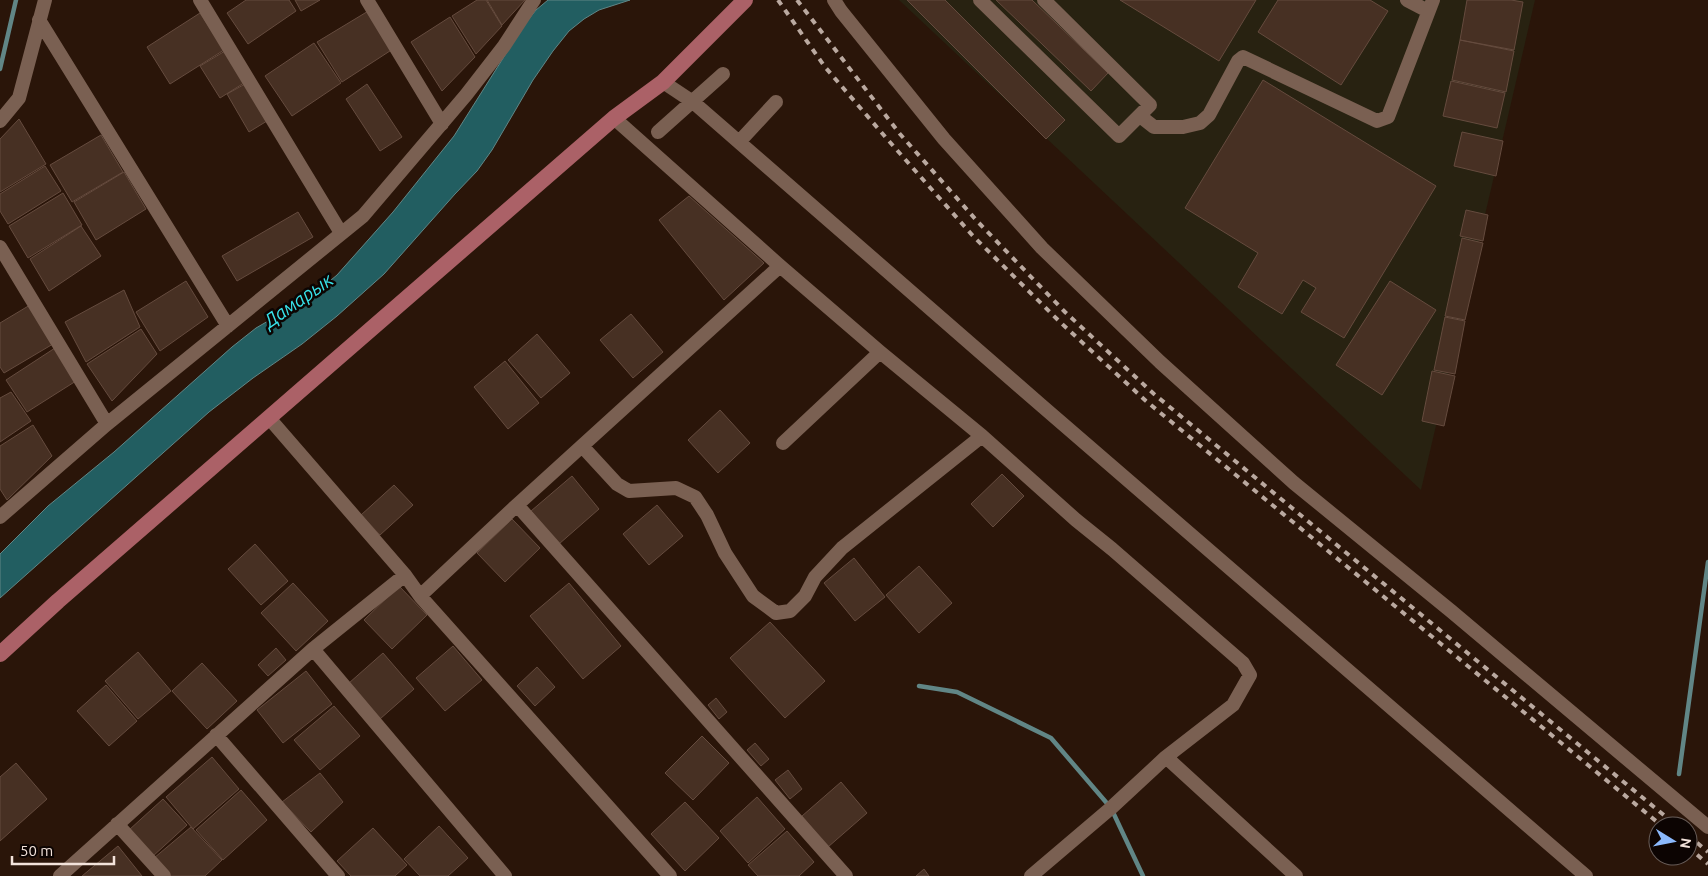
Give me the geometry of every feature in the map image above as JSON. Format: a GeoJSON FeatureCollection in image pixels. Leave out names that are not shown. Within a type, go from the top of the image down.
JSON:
{"type":"FeatureCollection","features":[{"type":"Feature","properties":{"kind":"main road"},"geometry":{"type":"LineString","coordinates":[[0,654],[58,601],[614,118],[663,82],[745,0]]}},
{"type":"Feature","properties":{"kind":"street"},"geometry":{"type":"LineString","coordinates":[[0,121],[19,98],[45,0]]}},
{"type":"Feature","properties":{"kind":"street"},"geometry":{"type":"LineString","coordinates":[[200,0],[341,233]]}},
{"type":"Feature","properties":{"kind":"street"},"geometry":{"type":"LineString","coordinates":[[367,0],[442,124]]}},
{"type":"Feature","properties":{"kind":"street"},"geometry":{"type":"LineString","coordinates":[[0,517],[107,424],[363,216],[442,124],[504,46],[534,0]]}},
{"type":"Feature","properties":{"kind":"street"},"geometry":{"type":"LineString","coordinates":[[834,0],[944,139],[1042,248],[1160,362],[1294,483],[1451,611],[1708,827]]}},
{"type":"Feature","properties":{"kind":"street"},"geometry":{"type":"LineString","coordinates":[[980,0],[1119,136],[1150,106],[1044,0]]}},
{"type":"Feature","properties":{"kind":"street"},"geometry":{"type":"LineString","coordinates":[[1140,116],[1154,127],[1182,127],[1200,123],[1209,115],[1238,61],[1243,57],[1377,121],[1388,117],[1431,6],[1407,0]]}},
{"type":"Feature","properties":{"kind":"street"},"geometry":{"type":"LineString","coordinates":[[39,20],[228,326]]}},
{"type":"Feature","properties":{"kind":"street"},"geometry":{"type":"LineString","coordinates":[[658,132],[722,74]]}},
{"type":"Feature","properties":{"kind":"street"},"geometry":{"type":"LineString","coordinates":[[663,82],[693,102],[740,142],[1586,876]]}},
{"type":"Feature","properties":{"kind":"street"},"geometry":{"type":"LineString","coordinates":[[740,142],[776,102]]}},
{"type":"Feature","properties":{"kind":"street"},"geometry":{"type":"LineString","coordinates":[[614,118],[780,266],[982,436],[1076,520],[1243,663],[1250,675],[1233,704],[1166,757],[1111,808],[1031,876]]}},
{"type":"Feature","properties":{"kind":"street"},"geometry":{"type":"LineString","coordinates":[[0,247],[107,424]]}},
{"type":"Feature","properties":{"kind":"street"},"geometry":{"type":"LineString","coordinates":[[420,596],[517,505],[780,266]]}},
{"type":"Feature","properties":{"kind":"street"},"geometry":{"type":"LineString","coordinates":[[783,442],[880,352]]}},
{"type":"Feature","properties":{"kind":"street"},"geometry":{"type":"LineString","coordinates":[[269,418],[405,575],[420,596],[670,876]]}},
{"type":"Feature","properties":{"kind":"street"},"geometry":{"type":"LineString","coordinates":[[582,446],[617,484],[629,491],[676,488],[695,497],[707,515],[725,553],[753,596],[776,613],[790,611],[805,596],[815,577],[842,548],[982,436]]}},
{"type":"Feature","properties":{"kind":"street"},"geometry":{"type":"LineString","coordinates":[[517,505],[846,876]]}},
{"type":"Feature","properties":{"kind":"street"},"geometry":{"type":"LineString","coordinates":[[60,876],[313,649],[405,575]]}},
{"type":"Feature","properties":{"kind":"street"},"geometry":{"type":"LineString","coordinates":[[313,649],[506,876]]}},
{"type":"Feature","properties":{"kind":"street"},"geometry":{"type":"LineString","coordinates":[[216,735],[338,876]]}},
{"type":"Feature","properties":{"kind":"street"},"geometry":{"type":"LineString","coordinates":[[1166,757],[1296,876]]}},
{"type":"Feature","properties":{"kind":"street"},"geometry":{"type":"LineString","coordinates":[[117,824],[164,876]]}},
{"type":"Feature","properties":{"kind":"shaded area"},"geometry":{"type":"Polygon","coordinates":[[[899,0],[1535,0],[1421,490],[899,0]]]}},
{"type":"Feature","properties":{"kind":"water"},"geometry":{"type":"Polygon","coordinates":[[[548,0],[630,0],[599,10],[569,31],[533,80],[492,150],[477,171],[384,274],[302,344],[209,412],[0,598],[0,554],[48,506],[114,452],[232,347],[256,328],[313,295],[337,275],[393,212],[454,136],[524,25],[536,10],[548,0]]]}},
{"type":"Feature","properties":{"kind":"building"},"geometry":{"type":"Polygon","coordinates":[[[246,0],[289,0],[296,11],[248,44],[227,13],[246,0]]]}},
{"type":"Feature","properties":{"kind":"building"},"geometry":{"type":"Polygon","coordinates":[[[295,0],[320,0],[301,11],[295,0]]]}},
{"type":"Feature","properties":{"kind":"building"},"geometry":{"type":"Polygon","coordinates":[[[477,0],[486,0],[502,26],[476,54],[452,16],[477,0]]]}},
{"type":"Feature","properties":{"kind":"building"},"geometry":{"type":"Polygon","coordinates":[[[487,0],[525,0],[502,25],[487,0]]]}},
{"type":"Feature","properties":{"kind":"building"},"geometry":{"type":"Polygon","coordinates":[[[907,0],[945,0],[1065,120],[1046,139],[907,0]]]}},
{"type":"Feature","properties":{"kind":"building"},"geometry":{"type":"Polygon","coordinates":[[[996,0],[1032,0],[1108,73],[1091,91],[996,0]]]}},
{"type":"Feature","properties":{"kind":"building"},"geometry":{"type":"Polygon","coordinates":[[[1120,0],[1256,0],[1219,61],[1120,0]]]}},
{"type":"Feature","properties":{"kind":"building"},"geometry":{"type":"Polygon","coordinates":[[[1278,0],[1370,0],[1388,11],[1341,85],[1258,32],[1278,0]]]}},
{"type":"Feature","properties":{"kind":"building"},"geometry":{"type":"Polygon","coordinates":[[[1467,0],[1511,0],[1523,2],[1514,50],[1460,40],[1467,0]]]}},
{"type":"Feature","properties":{"kind":"building"},"geometry":{"type":"Polygon","coordinates":[[[370,10],[393,49],[342,82],[317,42],[370,10]]]}},
{"type":"Feature","properties":{"kind":"building"},"geometry":{"type":"Polygon","coordinates":[[[200,13],[224,50],[170,84],[147,47],[200,13]]]}},
{"type":"Feature","properties":{"kind":"building"},"geometry":{"type":"Polygon","coordinates":[[[450,17],[475,57],[442,91],[411,42],[450,17]]]}},
{"type":"Feature","properties":{"kind":"building"},"geometry":{"type":"Polygon","coordinates":[[[1460,40],[1514,51],[1506,92],[1452,80],[1460,40]]]}},
{"type":"Feature","properties":{"kind":"building"},"geometry":{"type":"Polygon","coordinates":[[[314,43],[341,83],[292,116],[265,76],[314,43]]]}},
{"type":"Feature","properties":{"kind":"building"},"geometry":{"type":"Polygon","coordinates":[[[225,51],[244,83],[220,98],[200,66],[225,51]]]}},
{"type":"Feature","properties":{"kind":"building"},"geometry":{"type":"Polygon","coordinates":[[[1263,80],[1436,186],[1344,338],[1301,312],[1316,288],[1303,280],[1282,314],[1238,287],[1258,253],[1185,208],[1263,80]]]}},
{"type":"Feature","properties":{"kind":"building"},"geometry":{"type":"Polygon","coordinates":[[[1451,81],[1505,93],[1497,128],[1443,116],[1451,81]]]}},
{"type":"Feature","properties":{"kind":"building"},"geometry":{"type":"Polygon","coordinates":[[[245,84],[267,121],[249,132],[227,94],[245,84]]]}},
{"type":"Feature","properties":{"kind":"building"},"geometry":{"type":"Polygon","coordinates":[[[367,84],[402,137],[380,151],[346,99],[367,84]]]}},
{"type":"Feature","properties":{"kind":"building"},"geometry":{"type":"Polygon","coordinates":[[[19,119],[46,164],[0,192],[0,139],[19,119]]]}},
{"type":"Feature","properties":{"kind":"building"},"geometry":{"type":"Polygon","coordinates":[[[1462,132],[1503,141],[1496,176],[1454,166],[1462,132]]]}},
{"type":"Feature","properties":{"kind":"building"},"geometry":{"type":"Polygon","coordinates":[[[101,135],[123,172],[72,202],[50,165],[101,135]]]}},
{"type":"Feature","properties":{"kind":"building"},"geometry":{"type":"Polygon","coordinates":[[[45,166],[61,191],[8,224],[0,211],[0,194],[45,166]]]}},
{"type":"Feature","properties":{"kind":"building"},"geometry":{"type":"Polygon","coordinates":[[[124,172],[146,209],[96,240],[74,202],[124,172]]]}},
{"type":"Feature","properties":{"kind":"building"},"geometry":{"type":"Polygon","coordinates":[[[63,193],[82,225],[28,258],[9,226],[63,193]]]}},
{"type":"Feature","properties":{"kind":"building"},"geometry":{"type":"Polygon","coordinates":[[[689,196],[764,263],[724,300],[659,220],[689,196]]]}},
{"type":"Feature","properties":{"kind":"building"},"geometry":{"type":"Polygon","coordinates":[[[1466,210],[1488,215],[1483,241],[1460,236],[1466,210]]]}},
{"type":"Feature","properties":{"kind":"building"},"geometry":{"type":"Polygon","coordinates":[[[298,212],[313,237],[237,281],[222,256],[298,212]]]}},
{"type":"Feature","properties":{"kind":"building"},"geometry":{"type":"Polygon","coordinates":[[[81,226],[101,256],[49,291],[30,259],[81,226]]]}},
{"type":"Feature","properties":{"kind":"building"},"geometry":{"type":"Polygon","coordinates":[[[1462,238],[1483,243],[1465,320],[1445,316],[1462,238]]]}},
{"type":"Feature","properties":{"kind":"building"},"geometry":{"type":"Polygon","coordinates":[[[186,281],[208,317],[160,351],[136,312],[186,281]]]}},
{"type":"Feature","properties":{"kind":"building"},"geometry":{"type":"Polygon","coordinates":[[[1390,281],[1436,310],[1382,395],[1336,365],[1390,281]]]}},
{"type":"Feature","properties":{"kind":"building"},"geometry":{"type":"Polygon","coordinates":[[[124,290],[140,327],[86,362],[65,322],[124,290]]]}},
{"type":"Feature","properties":{"kind":"building"},"geometry":{"type":"Polygon","coordinates":[[[30,305],[53,344],[4,373],[0,367],[0,323],[30,305]]]}},
{"type":"Feature","properties":{"kind":"building"},"geometry":{"type":"Polygon","coordinates":[[[631,314],[663,352],[633,378],[600,340],[631,314]]]}},
{"type":"Feature","properties":{"kind":"building"},"geometry":{"type":"Polygon","coordinates":[[[1445,317],[1465,321],[1455,374],[1434,370],[1445,317]]]}},
{"type":"Feature","properties":{"kind":"building"},"geometry":{"type":"Polygon","coordinates":[[[141,329],[157,354],[112,401],[87,364],[141,329]]]}},
{"type":"Feature","properties":{"kind":"building"},"geometry":{"type":"Polygon","coordinates":[[[537,334],[570,373],[541,398],[508,360],[537,334]]]}},
{"type":"Feature","properties":{"kind":"building"},"geometry":{"type":"Polygon","coordinates":[[[55,348],[76,381],[27,412],[6,380],[55,348]]]}},
{"type":"Feature","properties":{"kind":"building"},"geometry":{"type":"Polygon","coordinates":[[[505,361],[539,403],[508,429],[474,387],[505,361]]]}},
{"type":"Feature","properties":{"kind":"building"},"geometry":{"type":"Polygon","coordinates":[[[1432,371],[1455,376],[1444,426],[1422,421],[1432,371]]]}},
{"type":"Feature","properties":{"kind":"building"},"geometry":{"type":"Polygon","coordinates":[[[11,392],[31,421],[0,442],[0,398],[11,392]]]}},
{"type":"Feature","properties":{"kind":"building"},"geometry":{"type":"Polygon","coordinates":[[[720,410],[750,443],[718,473],[688,440],[720,410]]]}},
{"type":"Feature","properties":{"kind":"building"},"geometry":{"type":"Polygon","coordinates":[[[33,425],[52,456],[7,500],[0,489],[0,446],[33,425]]]}},
{"type":"Feature","properties":{"kind":"building"},"geometry":{"type":"Polygon","coordinates":[[[1002,474],[1024,496],[993,527],[971,504],[1002,474]]]}},
{"type":"Feature","properties":{"kind":"building"},"geometry":{"type":"Polygon","coordinates":[[[572,476],[599,509],[559,544],[531,511],[572,476]]]}},
{"type":"Feature","properties":{"kind":"building"},"geometry":{"type":"Polygon","coordinates":[[[394,485],[413,505],[380,535],[361,515],[394,485]]]}},
{"type":"Feature","properties":{"kind":"building"},"geometry":{"type":"Polygon","coordinates":[[[657,505],[683,536],[649,565],[623,534],[657,505]]]}},
{"type":"Feature","properties":{"kind":"building"},"geometry":{"type":"Polygon","coordinates":[[[512,519],[540,548],[505,582],[477,553],[512,519]]]}},
{"type":"Feature","properties":{"kind":"building"},"geometry":{"type":"Polygon","coordinates":[[[255,544],[288,581],[261,605],[228,569],[255,544]]]}},
{"type":"Feature","properties":{"kind":"building"},"geometry":{"type":"Polygon","coordinates":[[[854,558],[885,597],[855,621],[824,583],[854,558]]]}},
{"type":"Feature","properties":{"kind":"building"},"geometry":{"type":"Polygon","coordinates":[[[919,566],[952,603],[919,633],[886,595],[919,566]]]}},
{"type":"Feature","properties":{"kind":"building"},"geometry":{"type":"Polygon","coordinates":[[[293,583],[328,621],[296,651],[261,613],[293,583]]]}},
{"type":"Feature","properties":{"kind":"building"},"geometry":{"type":"Polygon","coordinates":[[[569,583],[621,646],[583,679],[530,616],[569,583]]]}},
{"type":"Feature","properties":{"kind":"building"},"geometry":{"type":"Polygon","coordinates":[[[399,586],[427,615],[392,649],[364,620],[399,586]]]}},
{"type":"Feature","properties":{"kind":"building"},"geometry":{"type":"Polygon","coordinates":[[[770,622],[825,681],[785,718],[730,658],[770,622]]]}},
{"type":"Feature","properties":{"kind":"building"},"geometry":{"type":"Polygon","coordinates":[[[453,646],[482,680],[445,711],[416,678],[453,646]]]}},
{"type":"Feature","properties":{"kind":"building"},"geometry":{"type":"Polygon","coordinates":[[[276,648],[286,660],[268,676],[258,665],[276,648]]]}},
{"type":"Feature","properties":{"kind":"building"},"geometry":{"type":"Polygon","coordinates":[[[138,652],[171,691],[138,719],[105,681],[138,652]]]}},
{"type":"Feature","properties":{"kind":"building"},"geometry":{"type":"Polygon","coordinates":[[[383,653],[414,689],[380,719],[349,683],[383,653]]]}},
{"type":"Feature","properties":{"kind":"building"},"geometry":{"type":"Polygon","coordinates":[[[202,663],[237,701],[207,729],[172,691],[202,663]]]}},
{"type":"Feature","properties":{"kind":"building"},"geometry":{"type":"Polygon","coordinates":[[[537,667],[555,687],[535,706],[517,686],[537,667]]]}},
{"type":"Feature","properties":{"kind":"building"},"geometry":{"type":"Polygon","coordinates":[[[306,671],[332,704],[283,743],[257,710],[306,671]]]}},
{"type":"Feature","properties":{"kind":"building"},"geometry":{"type":"Polygon","coordinates":[[[106,685],[137,721],[109,746],[77,711],[106,685]]]}},
{"type":"Feature","properties":{"kind":"building"},"geometry":{"type":"Polygon","coordinates":[[[716,698],[727,712],[719,719],[708,705],[716,698]]]}},
{"type":"Feature","properties":{"kind":"building"},"geometry":{"type":"Polygon","coordinates":[[[334,706],[360,736],[320,770],[294,740],[334,706]]]}},
{"type":"Feature","properties":{"kind":"building"},"geometry":{"type":"Polygon","coordinates":[[[702,736],[729,763],[693,800],[665,773],[702,736]]]}},
{"type":"Feature","properties":{"kind":"building"},"geometry":{"type":"Polygon","coordinates":[[[755,743],[769,759],[761,766],[747,750],[755,743]]]}},
{"type":"Feature","properties":{"kind":"building"},"geometry":{"type":"Polygon","coordinates":[[[212,757],[239,789],[193,829],[166,797],[212,757]]]}},
{"type":"Feature","properties":{"kind":"building"},"geometry":{"type":"Polygon","coordinates":[[[16,763],[47,799],[0,841],[0,777],[16,763]]]}},
{"type":"Feature","properties":{"kind":"building"},"geometry":{"type":"Polygon","coordinates":[[[788,770],[802,789],[790,799],[775,780],[788,770]]]}},
{"type":"Feature","properties":{"kind":"building"},"geometry":{"type":"Polygon","coordinates":[[[320,773],[343,802],[311,832],[282,802],[320,773]]]}},
{"type":"Feature","properties":{"kind":"building"},"geometry":{"type":"Polygon","coordinates":[[[841,782],[867,813],[828,847],[802,816],[841,782]]]}},
{"type":"Feature","properties":{"kind":"building"},"geometry":{"type":"Polygon","coordinates":[[[241,790],[267,820],[223,860],[196,830],[241,790]]]}},
{"type":"Feature","properties":{"kind":"building"},"geometry":{"type":"Polygon","coordinates":[[[757,797],[785,829],[748,863],[720,831],[757,797]]]}},
{"type":"Feature","properties":{"kind":"building"},"geometry":{"type":"Polygon","coordinates":[[[163,799],[187,825],[152,857],[129,830],[163,799]]]}},
{"type":"Feature","properties":{"kind":"building"},"geometry":{"type":"Polygon","coordinates":[[[685,802],[719,838],[685,871],[651,834],[685,802]]]}},
{"type":"Feature","properties":{"kind":"building"},"geometry":{"type":"Polygon","coordinates":[[[439,826],[468,858],[448,876],[420,876],[404,859],[439,826]]]}},
{"type":"Feature","properties":{"kind":"building"},"geometry":{"type":"Polygon","coordinates":[[[191,827],[222,860],[205,876],[169,876],[154,858],[191,827]]]}},
{"type":"Feature","properties":{"kind":"building"},"geometry":{"type":"Polygon","coordinates":[[[373,828],[407,865],[395,876],[351,876],[337,861],[373,828]]]}},
{"type":"Feature","properties":{"kind":"building"},"geometry":{"type":"Polygon","coordinates":[[[787,831],[814,862],[799,876],[758,876],[748,865],[787,831]]]}},
{"type":"Feature","properties":{"kind":"building"},"geometry":{"type":"Polygon","coordinates":[[[118,846],[142,876],[82,876],[118,846]]]}},
{"type":"Feature","properties":{"kind":"building"},"geometry":{"type":"Polygon","coordinates":[[[924,869],[929,876],[916,876],[924,869]]]}},
{"type":"Feature","properties":{"kind":"waterway"},"geometry":{"type":"LineString","coordinates":[[0,69],[16,0]]}},
{"type":"Feature","properties":{"kind":"waterway"},"geometry":{"type":"LineString","coordinates":[[1679,774],[1708,562]]}},
{"type":"Feature","properties":{"kind":"waterway"},"geometry":{"type":"LineString","coordinates":[[919,686],[957,692],[1051,738],[1111,808],[1143,876]]}},
{"type":"Feature","properties":{"kind":"railway"},"geometry":{"type":"LineString","coordinates":[[778,0],[825,67],[888,140],[973,236],[1060,322],[1146,401],[1650,816]]}},
{"type":"Feature","properties":{"kind":"railway"},"geometry":{"type":"LineString","coordinates":[[797,0],[900,134],[978,222],[1065,312],[1154,394],[1665,816]]}},
{"type":"Feature","properties":{"kind":"railway"},"geometry":{"type":"LineString","coordinates":[[1698,844],[1708,852]]}},
{"type":"Feature","properties":{"kind":"railway"},"geometry":{"type":"LineString","coordinates":[[1698,856],[1708,864]]}},
{"type":"Feature","properties":{"kind":"water label","name":"Дамарык"},"geometry":{"type":"Point","coordinates":[298,300]}}]}
